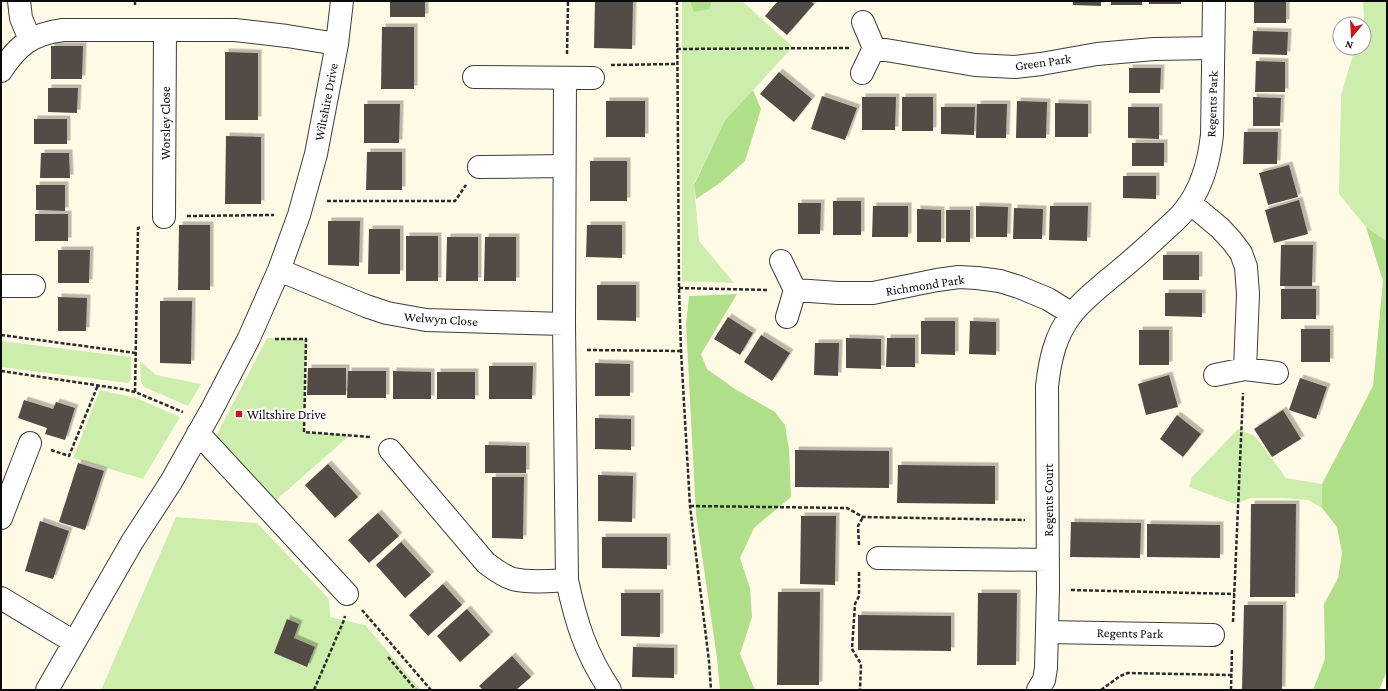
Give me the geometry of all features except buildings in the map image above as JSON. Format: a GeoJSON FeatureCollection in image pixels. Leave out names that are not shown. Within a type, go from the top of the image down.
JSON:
{"type":"FeatureCollection","features":[{"type":"Feature","properties":{"kind":"street"},"geometry":{"type":"LineString","coordinates":[[19,1],[21,18],[30,40]]}},
{"type":"Feature","properties":{"kind":"street","name":"Wiltshire Drive"},"geometry":{"type":"LineString","coordinates":[[47,690],[132,542],[172,482],[249,338],[279,270],[301,208],[316,154],[337,44],[342,1]]}},
{"type":"Feature","properties":{"kind":"street","name":"Regents Park"},"geometry":{"type":"LineString","coordinates":[[1072,314],[1085,300],[1148,246],[1183,212],[1190,203],[1202,178],[1210,150],[1212,135],[1214,1]]}},
{"type":"Feature","properties":{"kind":"street"},"geometry":{"type":"LineString","coordinates":[[862,73],[874,48],[863,22]]}},
{"type":"Feature","properties":{"kind":"street"},"geometry":{"type":"LineString","coordinates":[[1,71],[12,54],[20,46],[39,35],[63,30],[234,30],[258,32],[337,44]]}},
{"type":"Feature","properties":{"kind":"street","name":"Worsley Close"},"geometry":{"type":"LineString","coordinates":[[164,216],[166,30]]}},
{"type":"Feature","properties":{"kind":"street","name":"Green Park"},"geometry":{"type":"LineString","coordinates":[[874,48],[976,65],[1015,67],[1104,53],[1154,49],[1214,48]]}},
{"type":"Feature","properties":{"kind":"street"},"geometry":{"type":"LineString","coordinates":[[474,77],[593,78]]}},
{"type":"Feature","properties":{"kind":"street"},"geometry":{"type":"LineString","coordinates":[[564,78],[564,350],[567,580],[574,613],[584,642],[598,671],[610,690]]}},
{"type":"Feature","properties":{"kind":"street"},"geometry":{"type":"LineString","coordinates":[[479,167],[564,166]]}},
{"type":"Feature","properties":{"kind":"street"},"geometry":{"type":"LineString","coordinates":[[1190,203],[1220,228],[1232,241],[1241,254],[1246,267],[1248,294],[1245,369]]}},
{"type":"Feature","properties":{"kind":"street"},"geometry":{"type":"LineString","coordinates":[[781,262],[795,290],[787,317]]}},
{"type":"Feature","properties":{"kind":"street","name":"Welwyn Close"},"geometry":{"type":"LineString","coordinates":[[279,270],[366,306],[406,317],[426,320],[564,324]]}},
{"type":"Feature","properties":{"kind":"street","name":"Richmond Park"},"geometry":{"type":"LineString","coordinates":[[795,290],[838,293],[873,293],[937,280],[959,277],[977,278],[1000,281],[1019,287],[1048,299],[1072,314]]}},
{"type":"Feature","properties":{"kind":"street"},"geometry":{"type":"LineString","coordinates":[[1,286],[34,286]]}},
{"type":"Feature","properties":{"kind":"street","name":"Regents Court"},"geometry":{"type":"LineString","coordinates":[[1038,690],[1044,680],[1046,668],[1048,589],[1047,386],[1049,365],[1054,346],[1061,331],[1072,314]]}},
{"type":"Feature","properties":{"kind":"street"},"geometry":{"type":"LineString","coordinates":[[1215,375],[1245,369],[1277,373]]}},
{"type":"Feature","properties":{"kind":"street"},"geometry":{"type":"LineString","coordinates":[[198,433],[347,594]]}},
{"type":"Feature","properties":{"kind":"street"},"geometry":{"type":"LineString","coordinates":[[1,518],[30,442]]}},
{"type":"Feature","properties":{"kind":"street"},"geometry":{"type":"LineString","coordinates":[[390,450],[486,563],[498,572],[512,579],[527,581],[567,580]]}},
{"type":"Feature","properties":{"kind":"street"},"geometry":{"type":"LineString","coordinates":[[865,558],[1048,560]]}},
{"type":"Feature","properties":{"kind":"street"},"geometry":{"type":"LineString","coordinates":[[1,598],[74,642]]}},
{"type":"Feature","properties":{"kind":"street","name":"Regents Park"},"geometry":{"type":"LineString","coordinates":[[1047,632],[1213,635]]}},
{"type":"Feature","properties":{"kind":"path"},"geometry":{"type":"LineString","coordinates":[[564,78],[567,63],[568,1]]}},
{"type":"Feature","properties":{"kind":"path"},"geometry":{"type":"LineString","coordinates":[[677,1],[679,288],[681,351],[690,506],[709,661],[711,690]]}},
{"type":"Feature","properties":{"kind":"path"},"geometry":{"type":"LineString","coordinates":[[677,49],[874,48]]}},
{"type":"Feature","properties":{"kind":"path"},"geometry":{"type":"LineString","coordinates":[[593,78],[605,65],[677,64]]}},
{"type":"Feature","properties":{"kind":"path"},"geometry":{"type":"LineString","coordinates":[[135,392],[138,228],[164,216],[455,201],[479,167]]}},
{"type":"Feature","properties":{"kind":"path"},"geometry":{"type":"LineString","coordinates":[[679,288],[795,290]]}},
{"type":"Feature","properties":{"kind":"path"},"geometry":{"type":"LineString","coordinates":[[1,335],[136,353]]}},
{"type":"Feature","properties":{"kind":"path"},"geometry":{"type":"LineString","coordinates":[[249,338],[306,339],[304,432],[369,436],[390,450]]}},
{"type":"Feature","properties":{"kind":"path"},"geometry":{"type":"LineString","coordinates":[[564,350],[681,351]]}},
{"type":"Feature","properties":{"kind":"path"},"geometry":{"type":"LineString","coordinates":[[1233,628],[1243,386],[1245,369]]}},
{"type":"Feature","properties":{"kind":"path"},"geometry":{"type":"LineString","coordinates":[[1,371],[135,392],[183,412],[186,414],[198,433]]}},
{"type":"Feature","properties":{"kind":"path"},"geometry":{"type":"LineString","coordinates":[[30,442],[69,456],[98,385]]}},
{"type":"Feature","properties":{"kind":"path"},"geometry":{"type":"LineString","coordinates":[[690,506],[847,508],[863,517],[1048,520]]}},
{"type":"Feature","properties":{"kind":"path"},"geometry":{"type":"LineString","coordinates":[[860,690],[861,664],[852,649],[855,604],[859,596],[865,558],[858,526],[863,517]]}},
{"type":"Feature","properties":{"kind":"path"},"geometry":{"type":"LineString","coordinates":[[1048,589],[1235,594]]}},
{"type":"Feature","properties":{"kind":"path"},"geometry":{"type":"LineString","coordinates":[[314,690],[344,620],[347,594]]}},
{"type":"Feature","properties":{"kind":"path"},"geometry":{"type":"LineString","coordinates":[[347,594],[431,690]]}},
{"type":"Feature","properties":{"kind":"path"},"geometry":{"type":"LineString","coordinates":[[1231,690],[1232,648]]}},
{"type":"Feature","properties":{"kind":"path"},"geometry":{"type":"LineString","coordinates":[[388,657],[416,690]]}},
{"type":"Feature","properties":{"kind":"path"},"geometry":{"type":"LineString","coordinates":[[1101,690],[1120,676],[1128,673],[1232,675]]}},
{"type":"Feature","properties":{"kind":"green space"},"geometry":{"type":"Polygon","coordinates":[[[682,1],[742,1],[793,47],[725,120],[694,184],[699,241],[734,283],[682,281],[682,1]]]}},
{"type":"Feature","properties":{"kind":"green space"},"geometry":{"type":"Polygon","coordinates":[[[690,1],[712,1],[709,9],[694,12],[690,1]]]}},
{"type":"Feature","properties":{"kind":"green space"},"geometry":{"type":"Polygon","coordinates":[[[1363,1],[1387,1],[1387,241],[1366,227],[1339,194],[1341,95],[1353,56],[1372,56],[1372,16],[1364,16],[1363,1]]]}},
{"type":"Feature","properties":{"kind":"green space"},"geometry":{"type":"Polygon","coordinates":[[[753,90],[761,109],[745,161],[720,183],[696,199],[694,185],[725,120],[753,90]]]}},
{"type":"Feature","properties":{"kind":"green space"},"geometry":{"type":"Polygon","coordinates":[[[1366,227],[1387,241],[1387,671],[1379,690],[1313,690],[1325,659],[1324,604],[1338,578],[1342,553],[1337,527],[1322,508],[1322,484],[1373,386],[1383,281],[1366,227]]]}},
{"type":"Feature","properties":{"kind":"green space"},"geometry":{"type":"Polygon","coordinates":[[[737,294],[701,354],[707,369],[735,389],[775,412],[785,425],[789,449],[791,497],[754,528],[740,558],[750,588],[752,617],[740,654],[755,690],[720,690],[717,658],[696,514],[686,324],[689,296],[737,294]]]}},
{"type":"Feature","properties":{"kind":"green space"},"geometry":{"type":"Polygon","coordinates":[[[267,338],[306,339],[304,432],[350,435],[275,501],[215,438],[267,338]]]}},
{"type":"Feature","properties":{"kind":"green space"},"geometry":{"type":"Polygon","coordinates":[[[1,341],[131,357],[131,379],[128,383],[1,367],[1,341]]]}},
{"type":"Feature","properties":{"kind":"green space"},"geometry":{"type":"Polygon","coordinates":[[[140,361],[156,375],[201,384],[188,406],[144,387],[141,382],[140,361]]]}},
{"type":"Feature","properties":{"kind":"green space"},"geometry":{"type":"Polygon","coordinates":[[[100,390],[136,398],[180,417],[143,479],[73,458],[100,390]]]}},
{"type":"Feature","properties":{"kind":"green space"},"geometry":{"type":"Polygon","coordinates":[[[1238,429],[1255,436],[1286,478],[1322,484],[1322,508],[1308,500],[1282,498],[1250,498],[1235,504],[1189,487],[1192,477],[1238,429]]]}},
{"type":"Feature","properties":{"kind":"green space"},"geometry":{"type":"Polygon","coordinates":[[[176,517],[257,523],[329,599],[330,617],[365,625],[421,690],[101,690],[176,517]]]}},
{"type":"Feature","properties":{"kind":"place","name":"Wiltshire Drive"},"geometry":{"type":"Point","coordinates":[239,414]}}]}
